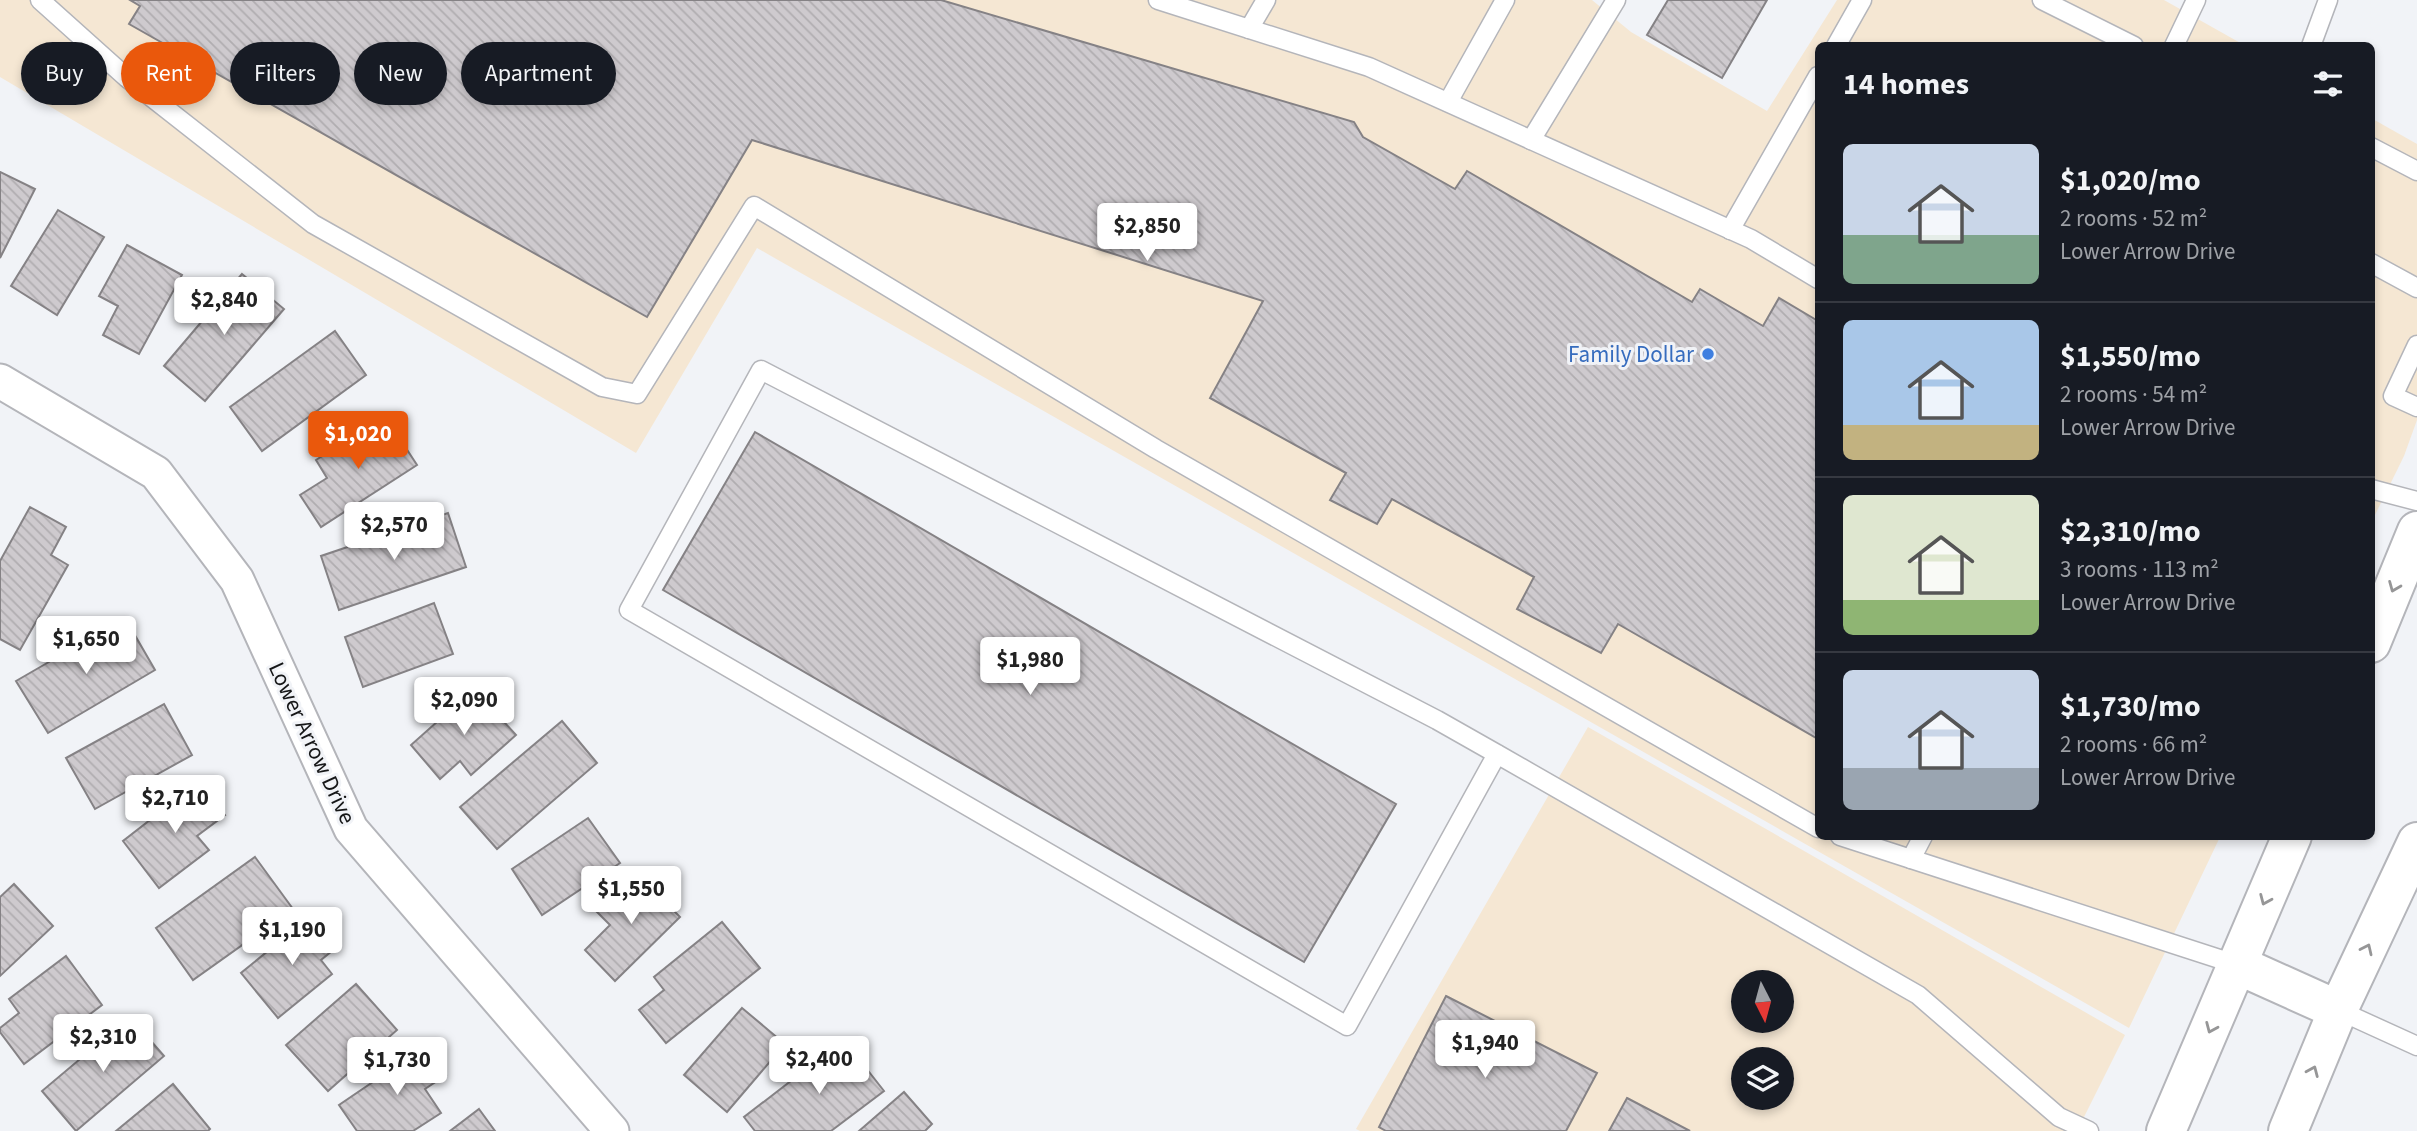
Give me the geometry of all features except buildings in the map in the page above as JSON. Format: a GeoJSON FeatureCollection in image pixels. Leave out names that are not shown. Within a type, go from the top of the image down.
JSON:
{"type":"FeatureCollection","features":[{"type":"Feature","properties":{"kind":"main road"},"geometry":{"type":"LineString","coordinates":[[2375,633],[2417,531]]}},
{"type":"Feature","properties":{"kind":"main road"},"geometry":{"type":"LineString","coordinates":[[2166,1131],[2290,840]]}},
{"type":"Feature","properties":{"kind":"main road"},"geometry":{"type":"LineString","coordinates":[[2288,1131],[2338,1010],[2417,842]]}},
{"type":"Feature","properties":{"kind":"main road"},"geometry":{"type":"LineString","coordinates":[[2238,965],[2338,1010]]}},
{"type":"Feature","properties":{"kind":"street","name":"Lower Arrow Drive"},"geometry":{"type":"LineString","coordinates":[[0,381],[156,473],[237,580],[351,829],[612,1131]]}},
{"type":"Feature","properties":{"kind":"lane"},"geometry":{"type":"LineString","coordinates":[[40,0],[127,78],[313,224],[603,387],[637,394],[754,206],[1156,449],[1815,826]]}},
{"type":"Feature","properties":{"kind":"lane"},"geometry":{"type":"LineString","coordinates":[[1158,0],[1369,67],[1751,239],[1815,277]]}},
{"type":"Feature","properties":{"kind":"lane"},"geometry":{"type":"LineString","coordinates":[[1249,29],[1266,0]]}},
{"type":"Feature","properties":{"kind":"lane"},"geometry":{"type":"LineString","coordinates":[[1448,102],[1505,0]]}},
{"type":"Feature","properties":{"kind":"lane"},"geometry":{"type":"LineString","coordinates":[[1531,140],[1616,0]]}},
{"type":"Feature","properties":{"kind":"lane"},"geometry":{"type":"LineString","coordinates":[[1838,42],[1862,0]]}},
{"type":"Feature","properties":{"kind":"lane"},"geometry":{"type":"LineString","coordinates":[[2042,0],[2126,42]]}},
{"type":"Feature","properties":{"kind":"lane"},"geometry":{"type":"LineString","coordinates":[[2177,42],[2196,0]]}},
{"type":"Feature","properties":{"kind":"lane"},"geometry":{"type":"LineString","coordinates":[[2312,42],[2328,0]]}},
{"type":"Feature","properties":{"kind":"lane"},"geometry":{"type":"LineString","coordinates":[[1730,230],[1815,81]]}},
{"type":"Feature","properties":{"kind":"lane"},"geometry":{"type":"LineString","coordinates":[[2375,149],[2417,171]]}},
{"type":"Feature","properties":{"kind":"lane"},"geometry":{"type":"LineString","coordinates":[[2375,265],[2417,288]]}},
{"type":"Feature","properties":{"kind":"lane"},"geometry":{"type":"LineString","coordinates":[[2417,345],[2393,396],[2417,407]]}},
{"type":"Feature","properties":{"kind":"lane"},"geometry":{"type":"LineString","coordinates":[[1497,754],[1347,1026],[629,610],[761,370],[1437,720],[1497,754],[1918,995],[2059,1117],[2089,1131]]}},
{"type":"Feature","properties":{"kind":"lane"},"geometry":{"type":"LineString","coordinates":[[2375,490],[2417,501]]}},
{"type":"Feature","properties":{"kind":"lane"},"geometry":{"type":"LineString","coordinates":[[1852,840],[2238,965]]}},
{"type":"Feature","properties":{"kind":"lane"},"geometry":{"type":"LineString","coordinates":[[1910,859],[1921,840]]}},
{"type":"Feature","properties":{"kind":"lane"},"geometry":{"type":"LineString","coordinates":[[2338,1010],[2417,1046]]}},
{"type":"Feature","properties":{"kind":"shaded area"},"geometry":{"type":"Polygon","coordinates":[[[0,0],[1592,0],[1631,32],[1767,111],[1837,0],[2164,0],[2239,42],[1815,42],[1815,840],[2219,840],[2129,1028],[757,248],[636,453],[47,105],[107,105],[107,42],[21,42],[21,89],[0,77],[0,0]]]}},
{"type":"Feature","properties":{"kind":"shaded area"},"geometry":{"type":"Polygon","coordinates":[[[2375,120],[2417,144],[2417,420],[2404,456],[2375,515],[2375,120]]]}},
{"type":"Feature","properties":{"kind":"shaded area"},"geometry":{"type":"Polygon","coordinates":[[[1588,727],[2125,1035],[2077,1131],[1356,1129],[1588,727]]]}},
{"type":"Feature","properties":{"kind":"place","name":"Family Dollar"},"geometry":{"type":"Point","coordinates":[1708,354]}}]}
